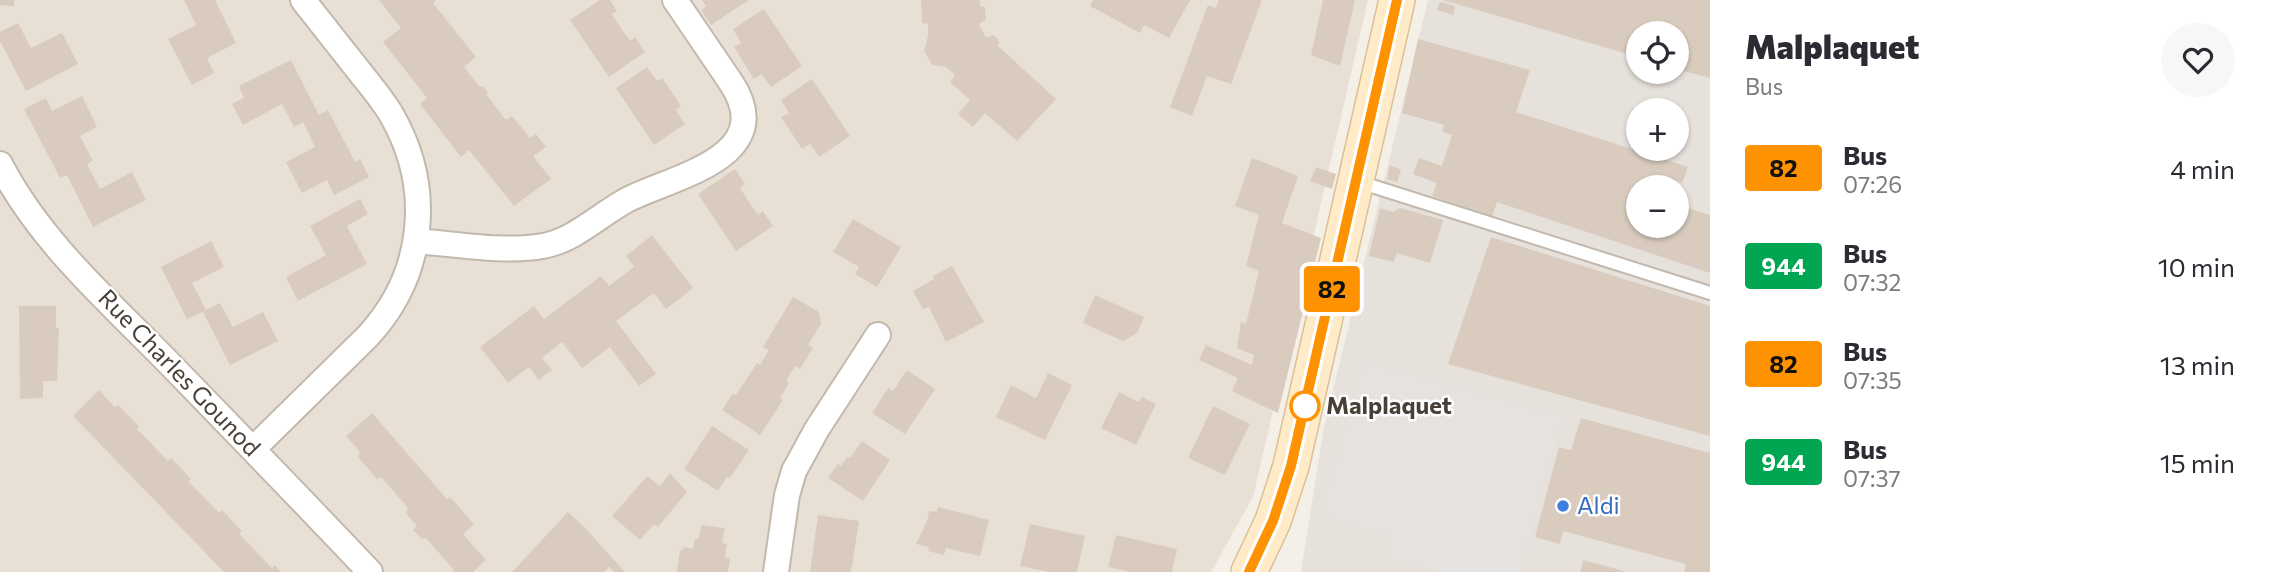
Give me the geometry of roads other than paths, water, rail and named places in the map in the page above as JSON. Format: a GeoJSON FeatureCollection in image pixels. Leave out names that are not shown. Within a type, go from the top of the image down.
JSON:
{"type":"FeatureCollection","features":[{"type":"Feature","properties":{"kind":"main road"},"geometry":{"type":"LineString","coordinates":[[1248,572],[1273,521],[1291,466],[1397,0]]}},
{"type":"Feature","properties":{"kind":"street"},"geometry":{"type":"LineString","coordinates":[[253,449],[384,318],[407,276],[416,242],[417,196],[410,159],[402,136],[385,104],[303,0]]}},
{"type":"Feature","properties":{"kind":"street"},"geometry":{"type":"LineString","coordinates":[[416,242],[512,248],[550,244],[567,239],[625,201],[701,169],[729,150],[741,129],[743,114],[736,90],[675,0]]}},
{"type":"Feature","properties":{"kind":"street","name":"Rue Charles Gounod"},"geometry":{"type":"LineString","coordinates":[[0,164],[23,203],[67,259],[370,572]]}},
{"type":"Feature","properties":{"kind":"street"},"geometry":{"type":"LineString","coordinates":[[776,572],[787,495],[794,471],[817,429],[878,335]]}},
{"type":"Feature","properties":{"kind":"lane"},"geometry":{"type":"LineString","coordinates":[[1356,181],[1710,293]]}},
{"type":"Feature","properties":{"kind":"place","name":"Malplaquet"},"geometry":{"type":"Point","coordinates":[1305,406]}},
{"type":"Feature","properties":{"kind":"place","name":"Aldi"},"geometry":{"type":"Point","coordinates":[1563,506]}}]}
